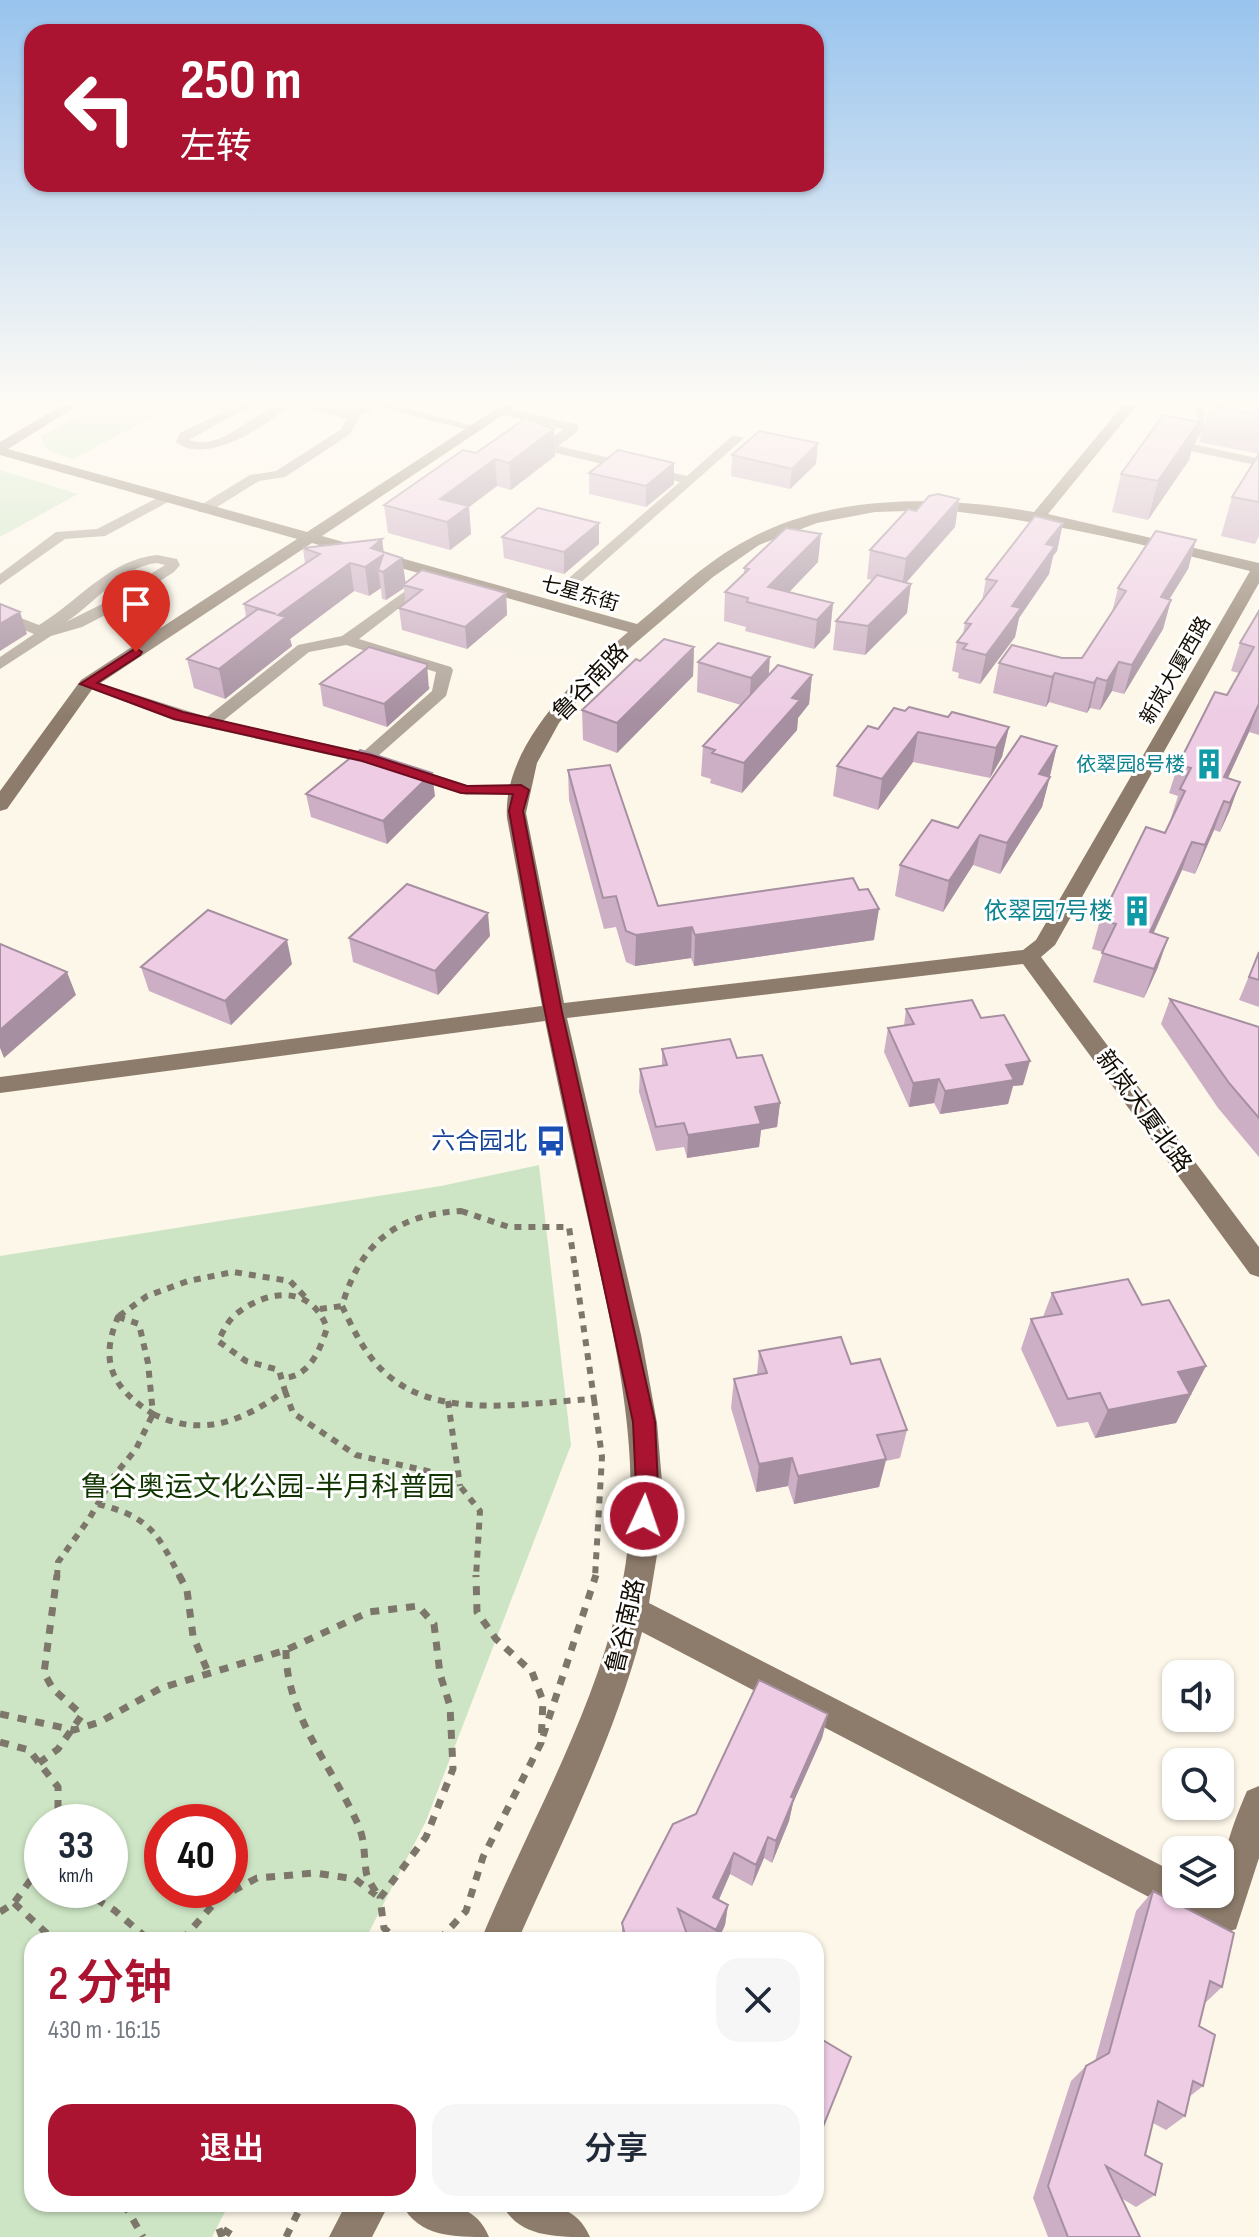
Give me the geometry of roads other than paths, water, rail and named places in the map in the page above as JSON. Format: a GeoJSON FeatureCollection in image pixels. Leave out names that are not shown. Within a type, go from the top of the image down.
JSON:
{"type":"FeatureCollection","features":[{"type":"Feature","properties":{"kind":"street"},"geometry":{"type":"LineString","coordinates":[[0,581],[61,535],[100,533],[144,509]]}},
{"type":"Feature","properties":{"kind":"street","name":"七星东街"},"geometry":{"type":"LineString","coordinates":[[205,509],[640,630]]}},
{"type":"Feature","properties":{"kind":"street"},"geometry":{"type":"LineString","coordinates":[[0,805],[87,684],[352,509]]}},
{"type":"Feature","properties":{"kind":"street"},"geometry":{"type":"LineString","coordinates":[[575,580],[655,509]]}},
{"type":"Feature","properties":{"kind":"street","name":"鲁谷南路"},"geometry":{"type":"LineString","coordinates":[[503,1932],[591,1736],[616,1672],[633,1611],[647,1486],[644,1422],[554,1012],[516,811],[528,760],[551,721],[640,630],[720,561],[792,526],[832,515],[881,509]]}},
{"type":"Feature","properties":{"kind":"street","name":"鲁谷南路"},"geometry":{"type":"LineString","coordinates":[[986,509],[1038,517],[1259,568]]}},
{"type":"Feature","properties":{"kind":"street"},"geometry":{"type":"LineString","coordinates":[[1038,517],[1044,509]]}},
{"type":"Feature","properties":{"kind":"street"},"geometry":{"type":"LineString","coordinates":[[0,615],[44,632],[59,631],[111,606],[173,565],[157,557],[139,560],[118,573],[78,607],[44,632],[0,664]]}},
{"type":"Feature","properties":{"kind":"street","name":"新岚大厦西路"},"geometry":{"type":"LineString","coordinates":[[1029,956],[1044,945],[1259,568]]}},
{"type":"Feature","properties":{"kind":"street"},"geometry":{"type":"LineString","coordinates":[[210,723],[304,648],[347,640],[435,573]]}},
{"type":"Feature","properties":{"kind":"street"},"geometry":{"type":"LineString","coordinates":[[347,640],[445,670],[440,693],[366,758]]}},
{"type":"Feature","properties":{"kind":"street"},"geometry":{"type":"LineString","coordinates":[[87,684],[179,716],[366,758],[466,790],[521,790]]}},
{"type":"Feature","properties":{"kind":"street"},"geometry":{"type":"LineString","coordinates":[[0,1085],[554,1012],[1029,956]]}},
{"type":"Feature","properties":{"kind":"street","name":"新岚大厦北路"},"geometry":{"type":"LineString","coordinates":[[1029,956],[1259,1267]]}},
{"type":"Feature","properties":{"kind":"street"},"geometry":{"type":"LineString","coordinates":[[633,1611],[1162,1885]]}},
{"type":"Feature","properties":{"kind":"street"},"geometry":{"type":"LineString","coordinates":[[1234,1881],[1259,1803]]}},
{"type":"Feature","properties":{"kind":"street"},"geometry":{"type":"LineString","coordinates":[[1207,1908],[1223,1916],[1226,1908]]}},
{"type":"Feature","properties":{"kind":"street"},"geometry":{"type":"LineString","coordinates":[[349,2237],[364,2212]]}},
{"type":"Feature","properties":{"kind":"street"},"geometry":{"type":"LineString","coordinates":[[433,2212],[469,2237]]}},
{"type":"Feature","properties":{"kind":"street"},"geometry":{"type":"LineString","coordinates":[[534,2212],[570,2237]]}},
{"type":"Feature","properties":{"kind":"place","name":"依翠园8号楼"},"geometry":{"type":"Point","coordinates":[1209,764]}},
{"type":"Feature","properties":{"kind":"place","name":"依翠园7号楼"},"geometry":{"type":"Point","coordinates":[1137,911]}},
{"type":"Feature","properties":{"kind":"place","name":"六合园北"},"geometry":{"type":"Point","coordinates":[551,1141]}},
{"type":"Feature","properties":{"kind":"park label","name":"鲁谷奥运文化公园-半月科普园"},"geometry":{"type":"Point","coordinates":[268,1486]}}]}
